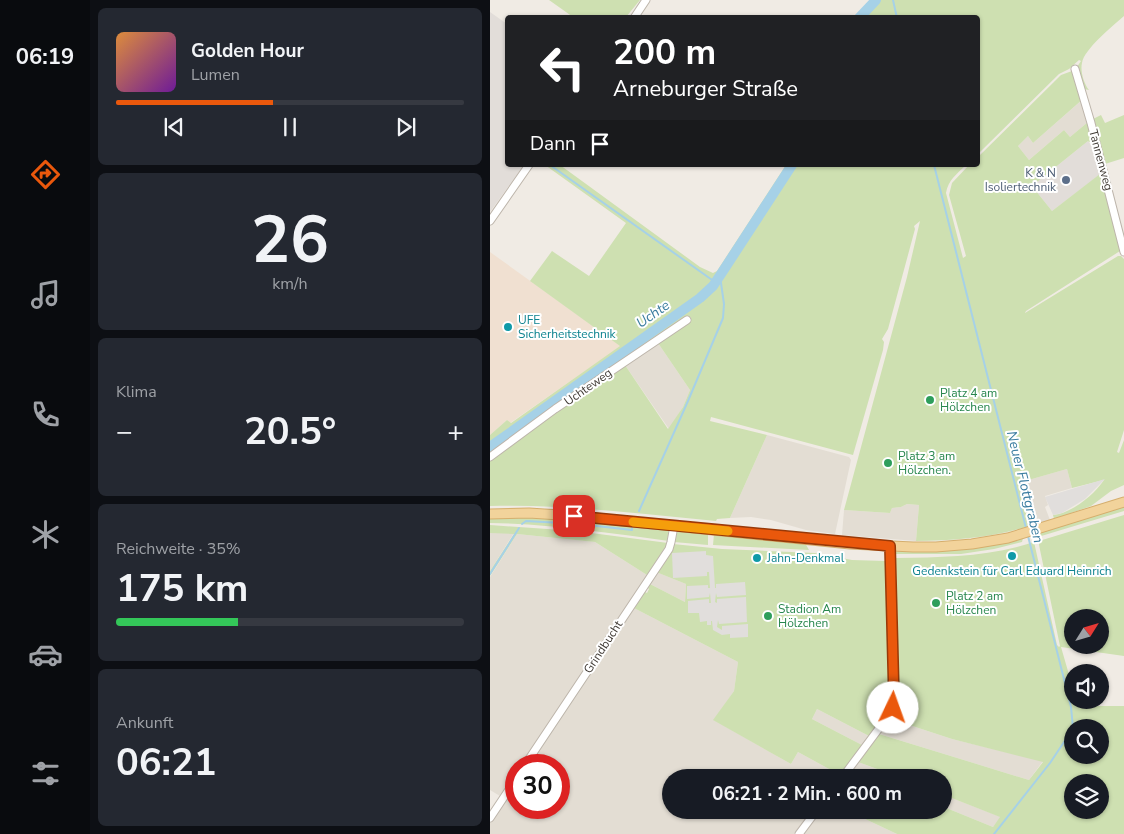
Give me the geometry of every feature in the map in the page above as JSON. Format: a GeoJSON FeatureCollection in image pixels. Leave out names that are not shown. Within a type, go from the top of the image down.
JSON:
{"type":"FeatureCollection","features":[{"type":"Feature","properties":{"kind":"main road"},"geometry":{"type":"LineString","coordinates":[[490,514],[567,516],[890,546],[956,546],[985,543],[1019,536],[1084,513],[1124,502]]}},
{"type":"Feature","properties":{"kind":"street"},"geometry":{"type":"LineString","coordinates":[[636,15],[646,0]]}},
{"type":"Feature","properties":{"kind":"street","name":"Tannenweg"},"geometry":{"type":"LineString","coordinates":[[1075,69],[1124,252]]}},
{"type":"Feature","properties":{"kind":"street"},"geometry":{"type":"LineString","coordinates":[[490,221],[529,167]]}},
{"type":"Feature","properties":{"kind":"street","name":"Uchteweg"},"geometry":{"type":"LineString","coordinates":[[490,457],[555,409],[687,320]]}},
{"type":"Feature","properties":{"kind":"street","name":"Grindbucht"},"geometry":{"type":"LineString","coordinates":[[532,754],[668,549],[672,542],[674,526]]}},
{"type":"Feature","properties":{"kind":"street"},"geometry":{"type":"LineString","coordinates":[[849,769],[889,715],[894,700],[890,546]]}},
{"type":"Feature","properties":{"kind":"street"},"geometry":{"type":"LineString","coordinates":[[490,818],[505,796]]}},
{"type":"Feature","properties":{"kind":"street"},"geometry":{"type":"LineString","coordinates":[[799,834],[810,819]]}},
{"type":"Feature","properties":{"kind":"shaded area"},"geometry":{"type":"Polygon","coordinates":[[[490,12],[505,23],[505,167],[523,167],[490,212],[490,12]]]}},
{"type":"Feature","properties":{"kind":"shaded area"},"geometry":{"type":"Polygon","coordinates":[[[1082,100],[1088,122],[1070,137],[1064,130],[1029,160],[1018,146],[1028,136],[1033,143],[1082,100]]]}},
{"type":"Feature","properties":{"kind":"shaded area","name":"K & N Isoliertechnik"},"geometry":{"type":"Polygon","coordinates":[[[1088,141],[1096,152],[1101,174],[1052,211],[1032,186],[1088,141]]]}},
{"type":"Feature","properties":{"kind":"shaded area"},"geometry":{"type":"Polygon","coordinates":[[[490,252],[621,346],[510,423],[507,420],[490,435],[490,252]]]}},
{"type":"Feature","properties":{"kind":"shaded area"},"geometry":{"type":"Polygon","coordinates":[[[658,343],[690,390],[683,407],[669,429],[625,365],[658,343]]]}},
{"type":"Feature","properties":{"kind":"shaded area"},"geometry":{"type":"Polygon","coordinates":[[[767,435],[849,457],[851,460],[835,534],[806,530],[771,520],[751,517],[730,518],[767,435]]]}},
{"type":"Feature","properties":{"kind":"shaded area"},"geometry":{"type":"Polygon","coordinates":[[[1067,469],[1072,488],[1045,496],[1048,505],[1045,507],[1050,520],[1030,526],[1018,483],[1067,469]]]}},
{"type":"Feature","properties":{"kind":"shaded area"},"geometry":{"type":"Polygon","coordinates":[[[1105,479],[1085,499],[1062,513],[1053,515],[1045,497],[1105,479]]]}},
{"type":"Feature","properties":{"kind":"shaded area"},"geometry":{"type":"Polygon","coordinates":[[[907,504],[919,505],[916,541],[842,535],[844,510],[890,513],[892,508],[907,504]]]}},
{"type":"Feature","properties":{"kind":"shaded area"},"geometry":{"type":"Polygon","coordinates":[[[490,533],[514,533],[490,571],[490,533]]]}},
{"type":"Feature","properties":{"kind":"shaded area"},"geometry":{"type":"Polygon","coordinates":[[[517,534],[595,542],[647,575],[528,754],[505,754],[505,788],[500,796],[490,790],[490,577],[517,534]]]}},
{"type":"Feature","properties":{"kind":"shaded area"},"geometry":{"type":"Polygon","coordinates":[[[706,551],[706,555],[713,556],[715,588],[716,584],[745,582],[746,595],[717,597],[716,593],[715,602],[717,603],[717,599],[746,597],[747,622],[719,624],[718,620],[717,627],[722,630],[722,626],[748,624],[748,637],[730,638],[730,634],[722,635],[713,630],[712,621],[711,625],[707,625],[707,621],[700,622],[699,613],[688,613],[688,601],[709,599],[709,603],[711,603],[710,593],[709,597],[687,599],[687,586],[708,585],[708,588],[710,588],[709,572],[707,572],[707,576],[673,578],[672,553],[706,551]]]}},
{"type":"Feature","properties":{"kind":"shaded area"},"geometry":{"type":"Polygon","coordinates":[[[656,572],[686,584],[685,602],[648,583],[656,572]]]}},
{"type":"Feature","properties":{"kind":"shaded area"},"geometry":{"type":"Polygon","coordinates":[[[632,607],[738,662],[734,691],[714,720],[791,764],[798,752],[829,769],[662,769],[662,819],[805,819],[794,834],[490,834],[490,823],[505,800],[505,819],[570,819],[570,754],[535,754],[632,607]]]}},
{"type":"Feature","properties":{"kind":"shaded area"},"geometry":{"type":"Polygon","coordinates":[[[817,709],[869,736],[862,745],[812,719],[817,709]]]}},
{"type":"Feature","properties":{"kind":"shaded area"},"geometry":{"type":"Polygon","coordinates":[[[891,719],[952,739],[1043,761],[1029,780],[879,734],[891,719]]]}},
{"type":"Feature","properties":{"kind":"shaded area"},"geometry":{"type":"Polygon","coordinates":[[[858,762],[877,769],[853,769],[858,762]]]}},
{"type":"Feature","properties":{"kind":"shaded area"},"geometry":{"type":"Polygon","coordinates":[[[952,798],[1001,817],[993,827],[952,810],[952,798]]]}},
{"type":"Feature","properties":{"kind":"shaded area"},"geometry":{"type":"Polygon","coordinates":[[[814,819],[865,819],[897,834],[803,834],[814,819]]]}},
{"type":"Feature","properties":{"kind":"green space"},"geometry":{"type":"Polygon","coordinates":[[[549,0],[640,0],[628,15],[570,15],[549,0]]]}},
{"type":"Feature","properties":{"kind":"green space"},"geometry":{"type":"Polygon","coordinates":[[[879,0],[1124,0],[1124,16],[1100,38],[1084,57],[1082,73],[1089,90],[1084,89],[1077,67],[1081,61],[1079,60],[1069,69],[1059,74],[980,152],[980,15],[865,15],[879,0]]]}},
{"type":"Feature","properties":{"kind":"green space"},"geometry":{"type":"Polygon","coordinates":[[[1074,72],[1083,99],[1033,143],[1028,136],[1018,146],[1029,160],[1064,130],[1070,137],[1088,122],[1093,139],[1032,186],[1052,211],[1100,174],[1100,172],[1120,251],[1025,313],[1118,256],[1124,259],[1124,430],[1117,452],[1119,453],[1124,440],[1124,485],[1111,491],[1091,506],[1054,519],[1053,515],[1068,511],[1082,502],[1104,480],[1072,488],[1067,469],[1018,483],[1030,526],[988,536],[959,539],[916,541],[919,505],[907,504],[892,508],[890,513],[844,510],[907,277],[920,221],[914,226],[915,229],[888,329],[882,339],[884,342],[883,350],[853,455],[711,417],[710,421],[767,435],[730,518],[717,519],[716,521],[575,508],[490,506],[490,459],[625,365],[668,429],[683,407],[690,390],[658,343],[691,321],[691,317],[490,454],[490,435],[507,420],[511,423],[620,346],[530,281],[552,251],[589,276],[626,223],[548,167],[563,167],[700,267],[713,273],[717,271],[785,167],[790,167],[779,182],[782,183],[794,167],[964,167],[951,181],[946,193],[963,258],[966,256],[949,195],[952,183],[967,167],[980,167],[980,155],[1061,75],[1074,72]]]}},
{"type":"Feature","properties":{"kind":"green space"},"geometry":{"type":"Polygon","coordinates":[[[1101,115],[1105,123],[1124,115],[1124,158],[1105,164],[1093,119],[1101,115]]]}},
{"type":"Feature","properties":{"kind":"green space"},"geometry":{"type":"Polygon","coordinates":[[[1124,505],[1124,511],[1038,537],[1037,534],[1124,505]]]}},
{"type":"Feature","properties":{"kind":"green space"},"geometry":{"type":"Polygon","coordinates":[[[1124,515],[1124,656],[1109,654],[1109,609],[1064,609],[1064,647],[1061,647],[1066,664],[1064,664],[1064,709],[1109,709],[1109,706],[1124,706],[1124,834],[897,834],[865,819],[952,819],[952,810],[993,827],[1000,817],[952,798],[952,769],[877,769],[858,762],[879,734],[1029,780],[1043,762],[952,739],[891,719],[897,707],[898,694],[896,558],[983,553],[1000,551],[1034,542],[1059,647],[1039,541],[1124,515]]]}},
{"type":"Feature","properties":{"kind":"green space"},"geometry":{"type":"Polygon","coordinates":[[[490,517],[543,517],[667,528],[670,532],[669,541],[557,527],[490,523],[490,517]]]}},
{"type":"Feature","properties":{"kind":"green space"},"geometry":{"type":"Polygon","coordinates":[[[490,525],[576,531],[668,543],[647,575],[595,542],[517,534],[490,576],[490,571],[514,534],[490,533],[490,525]]]}},
{"type":"Feature","properties":{"kind":"green space"},"geometry":{"type":"Polygon","coordinates":[[[681,530],[708,533],[708,545],[674,542],[675,534],[681,530]]]}},
{"type":"Feature","properties":{"kind":"green space"},"geometry":{"type":"Polygon","coordinates":[[[714,534],[805,543],[809,550],[713,545],[714,534]]]}},
{"type":"Feature","properties":{"kind":"green space"},"geometry":{"type":"Polygon","coordinates":[[[1023,538],[1022,542],[961,554],[894,554],[899,550],[1023,538]]]}},
{"type":"Feature","properties":{"kind":"green space","name":"Stadion Am Hölzchen"},"geometry":{"type":"Polygon","coordinates":[[[673,544],[722,549],[815,553],[852,560],[885,561],[889,692],[886,703],[891,706],[869,736],[817,709],[812,719],[862,745],[844,769],[829,769],[798,752],[791,764],[713,720],[734,691],[738,662],[632,607],[643,591],[647,593],[649,589],[647,587],[648,583],[685,602],[686,584],[656,572],[673,544]]]}},
{"type":"Feature","properties":{"kind":"waterway","name":"Uchte"},"geometry":{"type":"LineString","coordinates":[[862,15],[876,0]]}},
{"type":"Feature","properties":{"kind":"waterway","name":"Neuer Flottgraben"},"geometry":{"type":"LineString","coordinates":[[893,0],[896,15]]}},
{"type":"Feature","properties":{"kind":"waterway"},"geometry":{"type":"LineString","coordinates":[[553,167],[715,282]]}},
{"type":"Feature","properties":{"kind":"waterway","name":"Uchte"},"geometry":{"type":"LineString","coordinates":[[490,447],[700,298],[713,286],[791,167]]}},
{"type":"Feature","properties":{"kind":"waterway","name":"Neuer Flottgraben"},"geometry":{"type":"LineString","coordinates":[[935,167],[1026,528]]}},
{"type":"Feature","properties":{"kind":"waterway"},"geometry":{"type":"LineString","coordinates":[[639,511],[723,318],[724,304],[720,276]]}},
{"type":"Feature","properties":{"kind":"waterway"},"geometry":{"type":"LineString","coordinates":[[522,524],[526,521],[632,530],[632,528]]}},
{"type":"Feature","properties":{"kind":"waterway"},"geometry":{"type":"LineString","coordinates":[[490,574],[519,528]]}},
{"type":"Feature","properties":{"kind":"waterway","name":"Neuer Flottgraben"},"geometry":{"type":"LineString","coordinates":[[1028,536],[1071,707],[1072,719]]}},
{"type":"Feature","properties":{"kind":"waterway","name":"Neuer Flottgraben"},"geometry":{"type":"LineString","coordinates":[[994,834],[1050,763],[1064,742]]}},
{"type":"Feature","properties":{"kind":"slow traffic"},"geometry":{"type":"LineString","coordinates":[[633,522],[728,531]]}},
{"type":"Feature","properties":{"kind":"place","name":"K & N Isoliertechnik"},"geometry":{"type":"Point","coordinates":[1066,180]}},
{"type":"Feature","properties":{"kind":"place","name":"UFE Sicherheitstechnik"},"geometry":{"type":"Point","coordinates":[508,327]}},
{"type":"Feature","properties":{"kind":"place","name":"Platz 4 am Hölzchen"},"geometry":{"type":"Point","coordinates":[930,400]}},
{"type":"Feature","properties":{"kind":"place","name":"Platz 3 am Hölzchen."},"geometry":{"type":"Point","coordinates":[888,463]}},
{"type":"Feature","properties":{"kind":"place","name":"Gedenkstein für Carl Eduard Heinrich"},"geometry":{"type":"Point","coordinates":[1012,556]}},
{"type":"Feature","properties":{"kind":"place","name":"Jahn-Denkmal"},"geometry":{"type":"Point","coordinates":[757,558]}},
{"type":"Feature","properties":{"kind":"place","name":"Platz 2 am Hölzchen"},"geometry":{"type":"Point","coordinates":[936,603]}},
{"type":"Feature","properties":{"kind":"place","name":"Stadion Am Hölzchen"},"geometry":{"type":"Point","coordinates":[768,616]}},
{"type":"Feature","properties":{"kind":"route"},"geometry":{"type":"LineString","coordinates":[[574,516],[850,544],[890,546],[893,708]]}}]}
